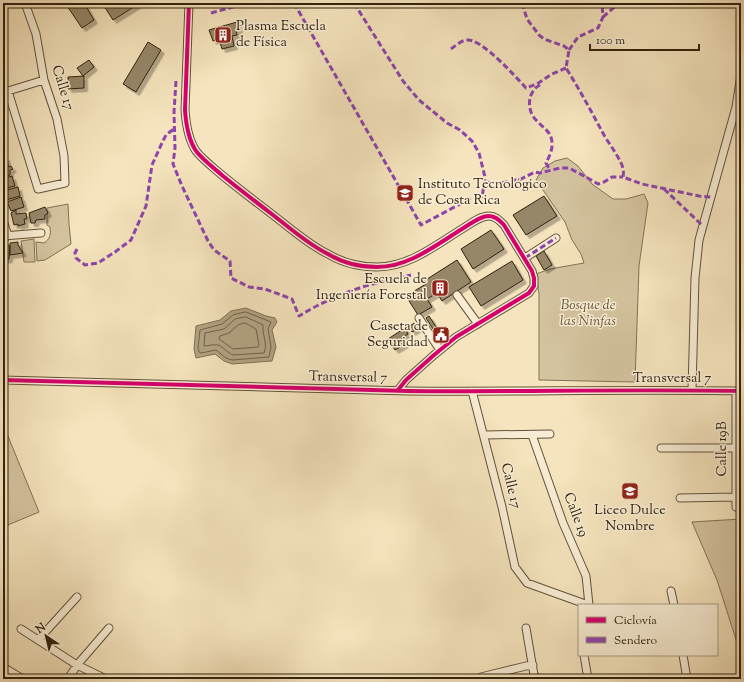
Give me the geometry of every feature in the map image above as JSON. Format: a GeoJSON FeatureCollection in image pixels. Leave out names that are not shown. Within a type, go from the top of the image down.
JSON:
{"type":"FeatureCollection","features":[{"type":"Feature","properties":{"kind":"street","name":"Calle 17"},"geometry":{"type":"LineString","coordinates":[[25,3],[36,34],[44,80],[58,119],[64,156],[65,183],[38,189],[8,91],[44,80]]}},
{"type":"Feature","properties":{"kind":"street"},"geometry":{"type":"LineString","coordinates":[[189,3],[184,110],[189,136],[197,152],[212,168],[243,193],[306,240],[327,254],[347,263],[378,267],[395,265],[410,260],[472,223],[490,216],[495,217],[504,226],[525,258],[534,278],[534,286],[532,289],[440,350],[406,380],[398,390]]}},
{"type":"Feature","properties":{"kind":"street"},"geometry":{"type":"LineString","coordinates":[[692,390],[694,278],[699,240],[736,107],[741,75]]}},
{"type":"Feature","properties":{"kind":"street"},"geometry":{"type":"LineString","coordinates":[[3,220],[5,236],[41,233]]}},
{"type":"Feature","properties":{"kind":"street"},"geometry":{"type":"LineString","coordinates":[[525,258],[556,238]]}},
{"type":"Feature","properties":{"kind":"street"},"geometry":{"type":"LineString","coordinates":[[457,295],[478,324]]}},
{"type":"Feature","properties":{"kind":"street"},"geometry":{"type":"LineString","coordinates":[[419,318],[440,350]]}},
{"type":"Feature","properties":{"kind":"street","name":"Transversal 7"},"geometry":{"type":"LineString","coordinates":[[3,380],[398,390],[738,391]]}},
{"type":"Feature","properties":{"kind":"street","name":"Calle 17"},"geometry":{"type":"LineString","coordinates":[[472,391],[502,507],[514,566],[527,583],[585,604]]}},
{"type":"Feature","properties":{"kind":"street","name":"Calle 19B"},"geometry":{"type":"LineString","coordinates":[[736,507],[738,391]]}},
{"type":"Feature","properties":{"kind":"street"},"geometry":{"type":"LineString","coordinates":[[484,435],[550,434]]}},
{"type":"Feature","properties":{"kind":"street","name":"Calle 19"},"geometry":{"type":"LineString","coordinates":[[532,435],[562,523],[586,576],[588,604]]}},
{"type":"Feature","properties":{"kind":"street"},"geometry":{"type":"LineString","coordinates":[[661,448],[736,448]]}},
{"type":"Feature","properties":{"kind":"street"},"geometry":{"type":"LineString","coordinates":[[680,498],[736,497]]}},
{"type":"Feature","properties":{"kind":"street"},"geometry":{"type":"LineString","coordinates":[[671,591],[674,604]]}},
{"type":"Feature","properties":{"kind":"street"},"geometry":{"type":"LineString","coordinates":[[38,640],[76,597]]}},
{"type":"Feature","properties":{"kind":"street"},"geometry":{"type":"LineString","coordinates":[[68,679],[77,665],[109,628]]}},
{"type":"Feature","properties":{"kind":"street"},"geometry":{"type":"LineString","coordinates":[[526,628],[533,665],[537,677]]}},
{"type":"Feature","properties":{"kind":"street"},"geometry":{"type":"LineString","coordinates":[[21,629],[77,665],[106,679]]}},
{"type":"Feature","properties":{"kind":"street"},"geometry":{"type":"LineString","coordinates":[[584,656],[588,679]]}},
{"type":"Feature","properties":{"kind":"street"},"geometry":{"type":"LineString","coordinates":[[683,656],[687,679]]}},
{"type":"Feature","properties":{"kind":"street"},"geometry":{"type":"LineString","coordinates":[[481,677],[533,665]]}},
{"type":"Feature","properties":{"kind":"street"},"geometry":{"type":"LineString","coordinates":[[3,667],[23,679]]}},
{"type":"Feature","properties":{"kind":"green space","name":"Bosque de las Ninfas"},"geometry":{"type":"Polygon","coordinates":[[[567,158],[578,166],[592,184],[613,199],[626,199],[644,194],[648,203],[639,266],[635,382],[539,380],[539,294],[536,274],[550,269],[584,263],[581,254],[572,240],[565,222],[536,180],[543,168],[555,161],[567,158]]]}},
{"type":"Feature","properties":{"kind":"green space"},"geometry":{"type":"Polygon","coordinates":[[[68,204],[71,244],[45,260],[37,261],[36,242],[44,243],[48,240],[50,235],[50,227],[47,225],[47,208],[68,204]]]}},
{"type":"Feature","properties":{"kind":"green space"},"geometry":{"type":"Polygon","coordinates":[[[34,239],[35,262],[24,262],[21,241],[34,239]]]}},
{"type":"Feature","properties":{"kind":"green space"},"geometry":{"type":"Polygon","coordinates":[[[3,424],[39,512],[3,527],[3,424]]]}},
{"type":"Feature","properties":{"kind":"green space"},"geometry":{"type":"Polygon","coordinates":[[[741,519],[741,655],[717,580],[692,522],[741,519]]]}},
{"type":"Feature","properties":{"kind":"water"},"geometry":{"type":"Polygon","coordinates":[[[246,308],[275,318],[277,322],[272,330],[276,347],[272,361],[232,364],[224,361],[215,354],[196,358],[194,349],[196,326],[220,320],[231,311],[246,308]]]}},
{"type":"Feature","properties":{"kind":"building"},"geometry":{"type":"Polygon","coordinates":[[[65,3],[84,3],[94,20],[82,28],[65,3]]]}},
{"type":"Feature","properties":{"kind":"building"},"geometry":{"type":"Polygon","coordinates":[[[109,3],[140,3],[113,20],[104,6],[109,3]]]}},
{"type":"Feature","properties":{"kind":"building","name":"Plasma Escuela de Física"},"geometry":{"type":"Polygon","coordinates":[[[237,22],[239,29],[236,30],[237,35],[232,36],[234,46],[222,49],[219,39],[213,41],[209,30],[237,22]]]}},
{"type":"Feature","properties":{"kind":"building"},"geometry":{"type":"Polygon","coordinates":[[[148,42],[161,50],[136,92],[123,84],[148,42]]]}},
{"type":"Feature","properties":{"kind":"building"},"geometry":{"type":"Polygon","coordinates":[[[89,60],[94,67],[83,76],[77,68],[89,60]]]}},
{"type":"Feature","properties":{"kind":"building"},"geometry":{"type":"Polygon","coordinates":[[[84,76],[84,88],[68,89],[68,77],[84,76]]]}},
{"type":"Feature","properties":{"kind":"building"},"geometry":{"type":"Polygon","coordinates":[[[3,157],[6,157],[8,165],[3,167],[3,157]]]}},
{"type":"Feature","properties":{"kind":"building"},"geometry":{"type":"Polygon","coordinates":[[[8,165],[13,169],[10,170],[10,175],[3,178],[3,167],[8,165]]]}},
{"type":"Feature","properties":{"kind":"building"},"geometry":{"type":"Polygon","coordinates":[[[12,176],[15,186],[6,188],[6,186],[3,187],[3,179],[12,176]]]}},
{"type":"Feature","properties":{"kind":"building"},"geometry":{"type":"Polygon","coordinates":[[[18,187],[20,196],[6,200],[3,191],[18,187]]]}},
{"type":"Feature","properties":{"kind":"building"},"geometry":{"type":"Polygon","coordinates":[[[544,196],[557,216],[526,235],[513,215],[544,196]]]}},
{"type":"Feature","properties":{"kind":"building"},"geometry":{"type":"Polygon","coordinates":[[[21,197],[24,207],[11,211],[7,202],[21,197]]]}},
{"type":"Feature","properties":{"kind":"building"},"geometry":{"type":"Polygon","coordinates":[[[45,207],[48,213],[45,215],[45,219],[36,220],[35,223],[31,223],[29,213],[45,207]]]}},
{"type":"Feature","properties":{"kind":"building"},"geometry":{"type":"Polygon","coordinates":[[[16,210],[16,214],[26,213],[27,219],[24,219],[25,224],[18,226],[18,224],[14,225],[11,213],[16,210]]]}},
{"type":"Feature","properties":{"kind":"building"},"geometry":{"type":"Polygon","coordinates":[[[491,230],[504,249],[473,269],[461,249],[491,230]]]}},
{"type":"Feature","properties":{"kind":"building"},"geometry":{"type":"Polygon","coordinates":[[[18,242],[18,245],[23,253],[10,255],[10,243],[18,242]]]}},
{"type":"Feature","properties":{"kind":"building"},"geometry":{"type":"Polygon","coordinates":[[[3,243],[10,246],[9,259],[3,259],[3,243]]]}},
{"type":"Feature","properties":{"kind":"building"},"geometry":{"type":"Polygon","coordinates":[[[544,251],[552,265],[544,270],[536,256],[544,251]]]}},
{"type":"Feature","properties":{"kind":"building","name":"Escuela de Ingeniería Forestal"},"geometry":{"type":"Polygon","coordinates":[[[457,260],[471,282],[442,301],[437,293],[427,299],[432,307],[418,315],[406,296],[426,284],[424,281],[457,260]]]}},
{"type":"Feature","properties":{"kind":"building"},"geometry":{"type":"Polygon","coordinates":[[[512,261],[523,280],[481,306],[469,287],[512,261]]]}},
{"type":"Feature","properties":{"kind":"building"},"geometry":{"type":"Polygon","coordinates":[[[429,316],[436,327],[433,329],[426,318],[429,316]]]}},
{"type":"Feature","properties":{"kind":"building"},"geometry":{"type":"Polygon","coordinates":[[[414,323],[417,329],[412,332],[409,327],[414,323]]]}},
{"type":"Feature","properties":{"kind":"building"},"geometry":{"type":"Polygon","coordinates":[[[405,328],[408,334],[401,339],[405,344],[395,350],[388,339],[405,328]]]}},
{"type":"Feature","properties":{"kind":"building","name":"Caseta de Seguridad"},"geometry":{"type":"Polygon","coordinates":[[[442,329],[446,336],[440,340],[436,333],[442,329]]]}},
{"type":"Feature","properties":{"kind":"marked path"},"geometry":{"type":"LineString","coordinates":[[211,13],[247,3]]}},
{"type":"Feature","properties":{"kind":"marked path"},"geometry":{"type":"LineString","coordinates":[[294,3],[421,225],[473,197]]}},
{"type":"Feature","properties":{"kind":"marked path"},"geometry":{"type":"LineString","coordinates":[[354,3],[403,81],[419,100],[447,123],[460,130],[472,141],[479,153],[485,177],[482,198]]}},
{"type":"Feature","properties":{"kind":"marked path"},"geometry":{"type":"LineString","coordinates":[[522,3],[527,19],[539,35],[544,39],[564,46],[569,50],[566,68],[604,135],[616,153],[622,165],[623,177],[642,184],[699,196],[711,197]]}},
{"type":"Feature","properties":{"kind":"marked path"},"geometry":{"type":"LineString","coordinates":[[569,50],[578,37],[598,28],[603,17],[602,3]]}},
{"type":"Feature","properties":{"kind":"marked path"},"geometry":{"type":"LineString","coordinates":[[603,17],[619,3]]}},
{"type":"Feature","properties":{"kind":"marked path"},"geometry":{"type":"LineString","coordinates":[[451,49],[459,43],[467,40],[481,45],[498,59],[526,88],[537,84],[552,74],[566,68]]}},
{"type":"Feature","properties":{"kind":"marked path"},"geometry":{"type":"LineString","coordinates":[[176,81],[174,112],[175,148],[173,164],[208,241],[214,250],[230,261],[231,278],[249,287],[265,289],[292,299],[299,316],[324,302],[351,291],[411,275]]}},
{"type":"Feature","properties":{"kind":"marked path"},"geometry":{"type":"LineString","coordinates":[[540,85],[532,92],[530,109],[533,117],[548,132],[551,138],[552,145],[546,163],[550,170]]}},
{"type":"Feature","properties":{"kind":"marked path"},"geometry":{"type":"LineString","coordinates":[[77,249],[75,253],[76,258],[85,265],[98,263],[131,240],[146,206],[152,165],[166,135],[175,128]]}},
{"type":"Feature","properties":{"kind":"marked path"},"geometry":{"type":"LineString","coordinates":[[484,182],[500,183],[521,179],[535,172],[540,173],[560,168],[569,168],[598,184],[612,177],[623,177]]}},
{"type":"Feature","properties":{"kind":"marked path"},"geometry":{"type":"LineString","coordinates":[[664,189],[703,226]]}},
{"type":"Feature","properties":{"kind":"marked path"},"geometry":{"type":"LineString","coordinates":[[525,258],[556,238]]}},
{"type":"Feature","properties":{"kind":"cycle path"},"geometry":{"type":"LineString","coordinates":[[189,3],[185,110],[189,137],[196,151],[241,191],[314,246],[339,260],[364,266],[389,266],[411,259],[422,254],[482,217],[491,216],[498,219],[504,225],[532,271],[534,286],[529,293],[456,337],[406,380],[398,390]]}},
{"type":"Feature","properties":{"kind":"cycle path"},"geometry":{"type":"LineString","coordinates":[[3,380],[408,391],[741,391]]}},
{"type":"Feature","properties":{"kind":"place","name":"Plasma Escuela de Física"},"geometry":{"type":"Point","coordinates":[223,35]}},
{"type":"Feature","properties":{"kind":"place","name":"Instituto Tecnológico de Costa Rica"},"geometry":{"type":"Point","coordinates":[405,193]}},
{"type":"Feature","properties":{"kind":"place","name":"Escuela de Ingeniería Forestal"},"geometry":{"type":"Point","coordinates":[440,288]}},
{"type":"Feature","properties":{"kind":"place","name":"Caseta de Seguridad"},"geometry":{"type":"Point","coordinates":[441,335]}},
{"type":"Feature","properties":{"kind":"place","name":"Liceo Dulce Nombre"},"geometry":{"type":"Point","coordinates":[630,491]}}]}
